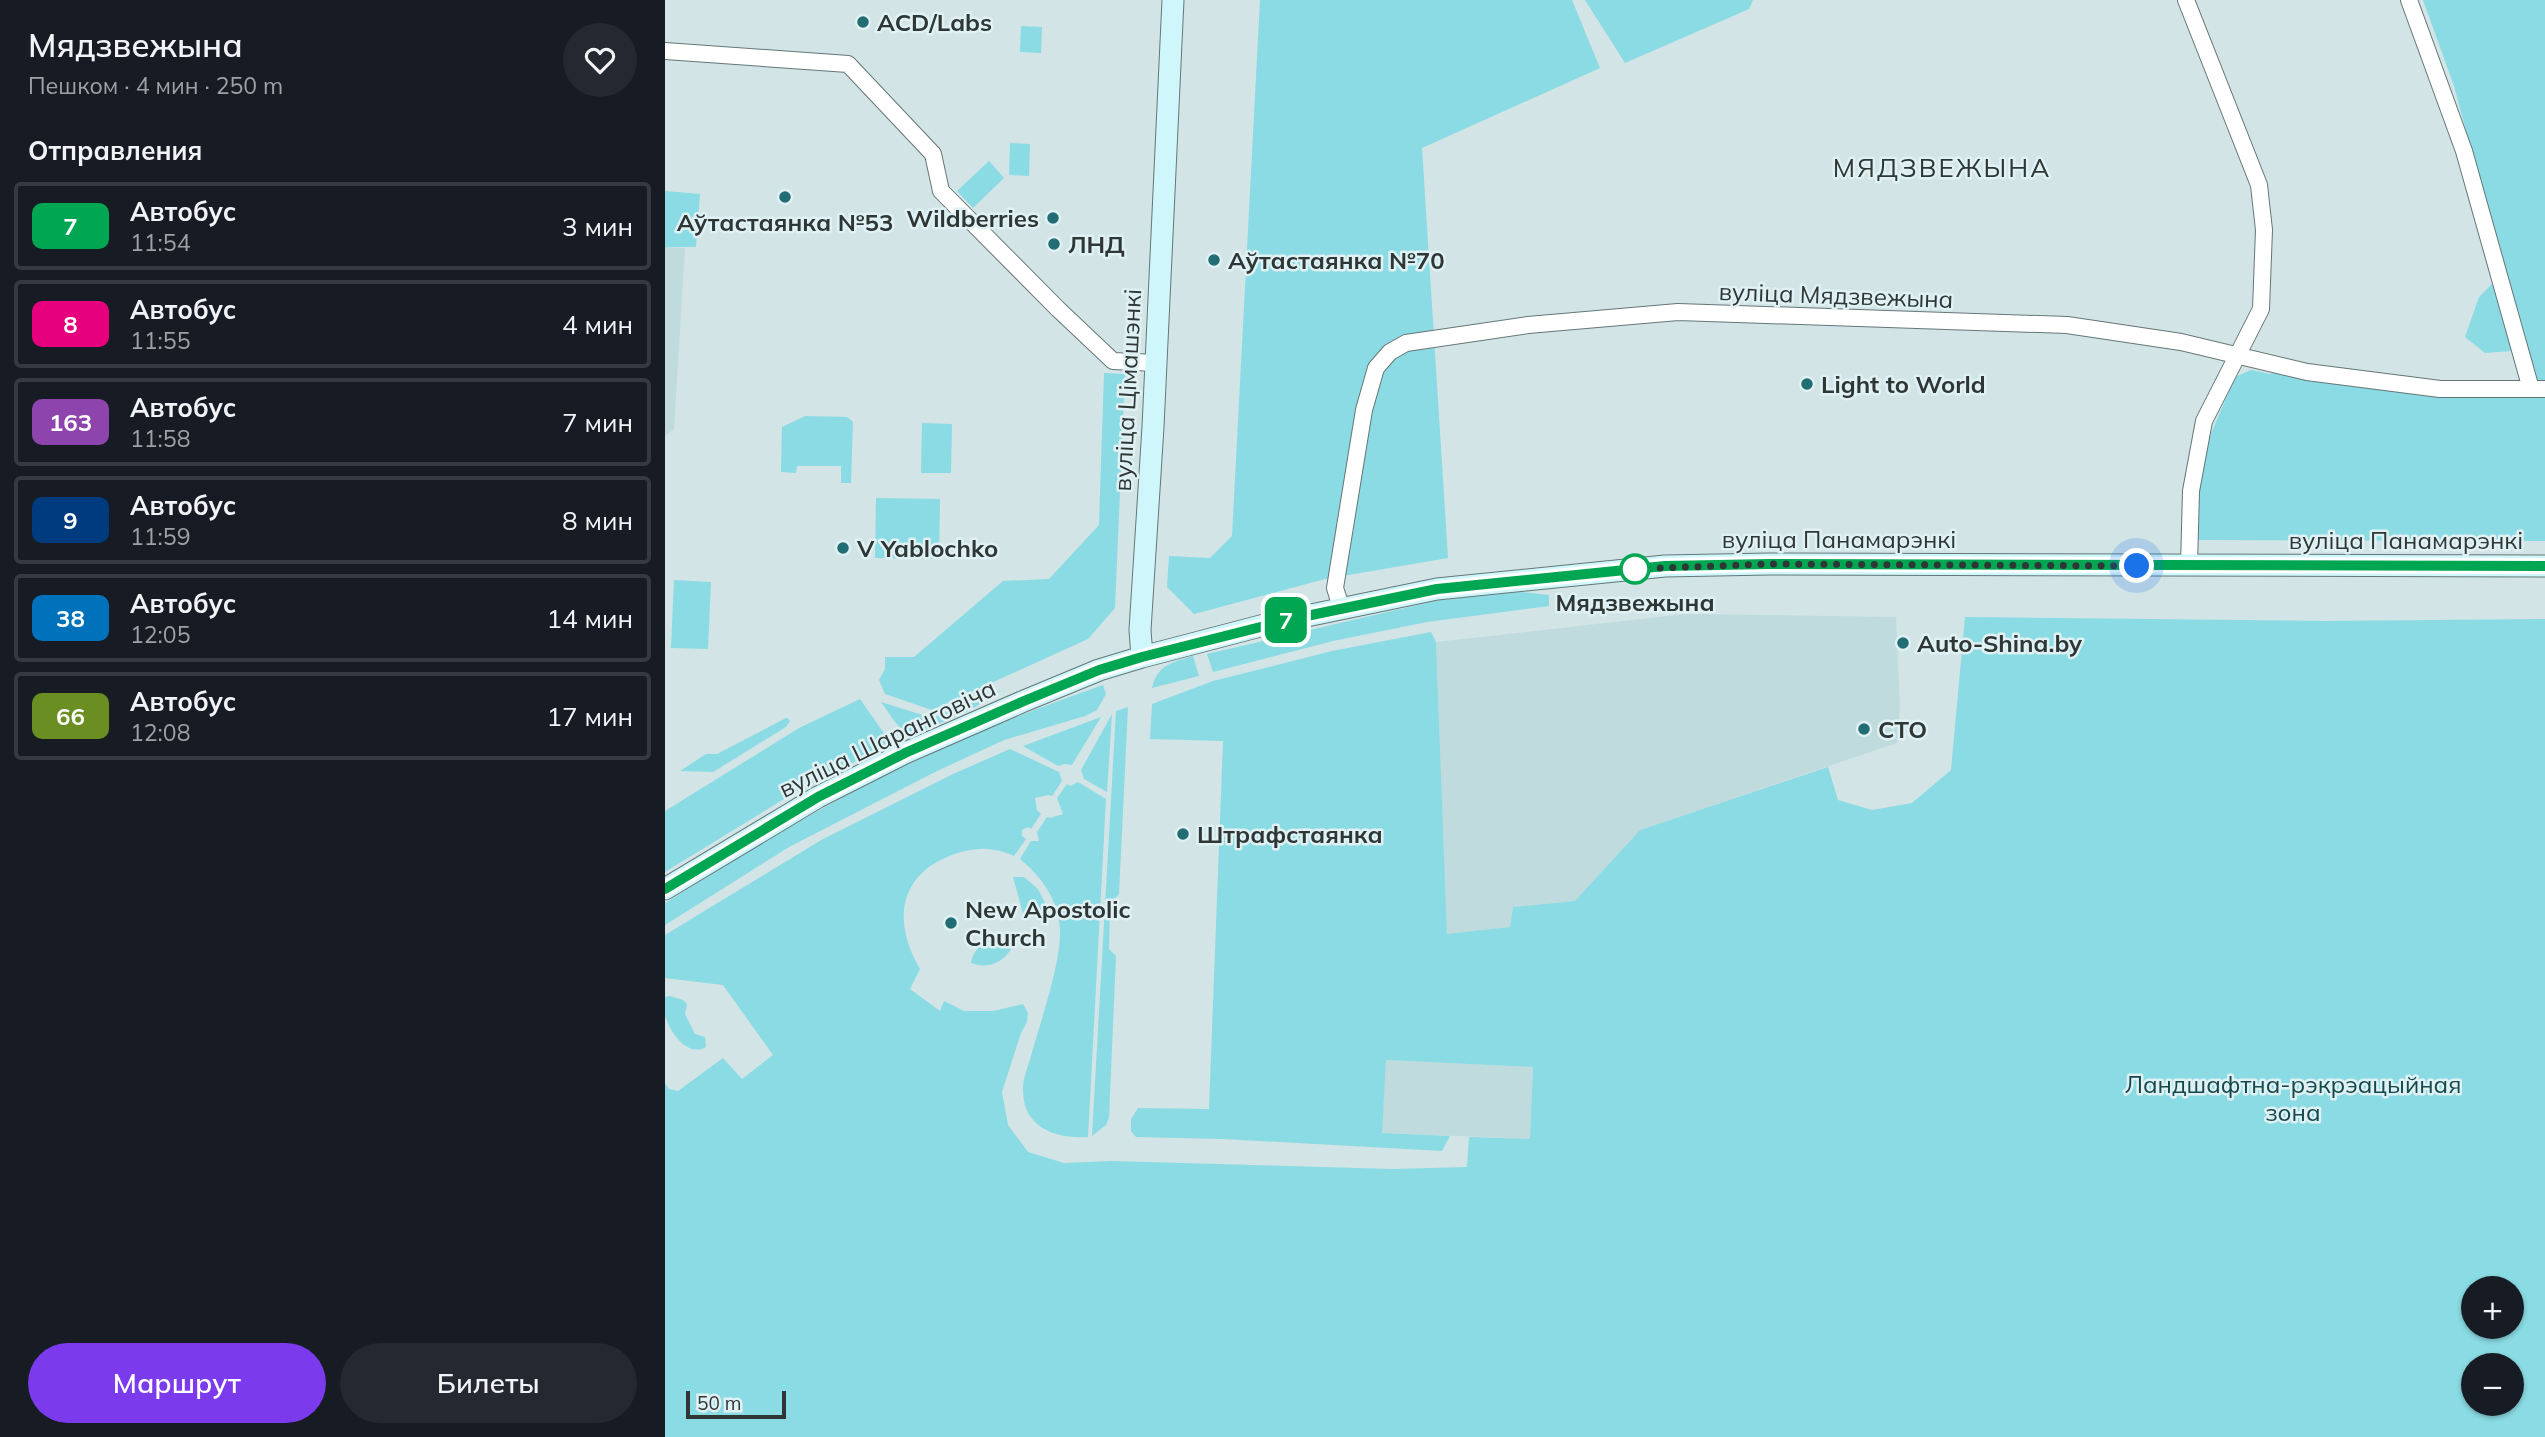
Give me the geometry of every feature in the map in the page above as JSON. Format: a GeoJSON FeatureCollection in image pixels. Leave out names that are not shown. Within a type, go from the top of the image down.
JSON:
{"type":"FeatureCollection","features":[{"type":"Feature","properties":{"kind":"main road","name":"вуліца Цімашэнкі"},"geometry":{"type":"LineString","coordinates":[[1142,657],[1140,630],[1173,0]]}},
{"type":"Feature","properties":{"kind":"main road","name":"вуліца Панамарэнкі"},"geometry":{"type":"LineString","coordinates":[[1142,657],[1341,607],[1451,587],[1665,566],[2545,566]]}},
{"type":"Feature","properties":{"kind":"main road","name":"вуліца Шаранговіча"},"geometry":{"type":"LineString","coordinates":[[665,888],[818,797],[905,753],[1099,670],[1142,657]]}},
{"type":"Feature","properties":{"kind":"street"},"geometry":{"type":"LineString","coordinates":[[2186,0],[2259,185],[2264,230],[2261,309],[2203,421],[2191,491],[2189,566]]}},
{"type":"Feature","properties":{"kind":"street"},"geometry":{"type":"LineString","coordinates":[[2409,0],[2464,151],[2538,389]]}},
{"type":"Feature","properties":{"kind":"street"},"geometry":{"type":"LineString","coordinates":[[665,51],[848,64],[933,154],[941,191],[1058,310],[1113,361],[1156,363]]}},
{"type":"Feature","properties":{"kind":"street","name":"вуліца Мядзвежына"},"geometry":{"type":"LineString","coordinates":[[1341,607],[1335,588],[1364,410],[1376,368],[1390,352],[1406,343],[1528,325],[1678,312],[2067,325],[2181,342],[2307,372],[2426,387],[2538,389]]}},
{"type":"Feature","properties":{"kind":"shaded area"},"geometry":{"type":"Polygon","coordinates":[[[665,247],[685,248],[674,429],[665,436],[665,247]]]}},
{"type":"Feature","properties":{"kind":"shaded area"},"geometry":{"type":"Polygon","coordinates":[[[1686,614],[1896,617],[1900,707],[1897,743],[1640,830],[1575,901],[1513,907],[1510,927],[1447,935],[1436,642],[1686,614]]]}},
{"type":"Feature","properties":{"kind":"shaded area"},"geometry":{"type":"Polygon","coordinates":[[[1385,1060],[1533,1067],[1530,1139],[1382,1133],[1385,1060]]]}},
{"type":"Feature","properties":{"kind":"green space"},"geometry":{"type":"Polygon","coordinates":[[[1260,0],[1572,0],[1600,68],[1422,148],[1448,558],[1325,579],[1194,614],[1167,587],[1169,556],[1210,558],[1232,536],[1260,0]]]}},
{"type":"Feature","properties":{"kind":"green space"},"geometry":{"type":"Polygon","coordinates":[[[1585,0],[1753,0],[1749,9],[1625,63],[1585,0]]]}},
{"type":"Feature","properties":{"kind":"green space"},"geometry":{"type":"Polygon","coordinates":[[[2423,0],[2545,0],[2545,384],[2535,384],[2525,350],[2485,353],[2465,337],[2479,297],[2504,272],[2454,86],[2423,0]]]}},
{"type":"Feature","properties":{"kind":"green space"},"geometry":{"type":"Polygon","coordinates":[[[1021,26],[1042,27],[1041,53],[1020,52],[1021,26]]]}},
{"type":"Feature","properties":{"kind":"green space"},"geometry":{"type":"Polygon","coordinates":[[[1010,143],[1030,144],[1029,176],[1009,175],[1010,143]]]}},
{"type":"Feature","properties":{"kind":"green space"},"geometry":{"type":"Polygon","coordinates":[[[989,161],[1004,178],[973,208],[957,191],[989,161]]]}},
{"type":"Feature","properties":{"kind":"green space"},"geometry":{"type":"Polygon","coordinates":[[[665,191],[700,194],[696,247],[665,247],[665,191]]]}},
{"type":"Feature","properties":{"kind":"green space"},"geometry":{"type":"Polygon","coordinates":[[[2251,370],[2270,374],[2283,370],[2545,395],[2545,541],[2195,540],[2199,470],[2210,436],[2235,377],[2251,370]]]}},
{"type":"Feature","properties":{"kind":"green space"},"geometry":{"type":"Polygon","coordinates":[[[1104,373],[1125,374],[1115,608],[1088,639],[932,710],[885,694],[879,680],[885,669],[885,657],[914,657],[1003,581],[1049,579],[1099,525],[1104,373]]]}},
{"type":"Feature","properties":{"kind":"green space"},"geometry":{"type":"Polygon","coordinates":[[[805,416],[847,417],[853,422],[851,483],[841,483],[841,466],[797,466],[796,473],[781,472],[782,427],[805,416]]]}},
{"type":"Feature","properties":{"kind":"green space"},"geometry":{"type":"Polygon","coordinates":[[[922,423],[952,424],[951,473],[921,473],[922,423]]]}},
{"type":"Feature","properties":{"kind":"green space"},"geometry":{"type":"Polygon","coordinates":[[[876,498],[940,499],[939,559],[875,558],[876,498]]]}},
{"type":"Feature","properties":{"kind":"green space"},"geometry":{"type":"Polygon","coordinates":[[[674,580],[711,582],[708,649],[671,648],[674,580]]]}},
{"type":"Feature","properties":{"kind":"green space"},"geometry":{"type":"Polygon","coordinates":[[[1511,591],[1549,595],[1549,606],[1427,622],[1333,641],[1213,672],[1207,654],[1435,601],[1511,591]]]}},
{"type":"Feature","properties":{"kind":"green space","name":"Ландшафтна-рэкрэацыйная зона"},"geometry":{"type":"Polygon","coordinates":[[[1965,617],[2325,621],[2545,619],[2545,1437],[665,1437],[665,1083],[669,1089],[678,1091],[723,1058],[742,1079],[773,1055],[723,985],[665,978],[665,935],[823,839],[953,774],[1010,749],[1059,772],[1062,781],[1052,796],[1035,798],[1037,810],[1041,814],[1031,829],[1028,827],[1022,830],[1022,836],[1026,839],[1014,856],[991,849],[968,850],[952,855],[920,875],[905,903],[906,935],[920,969],[910,989],[940,1011],[944,1001],[964,1011],[993,1011],[1023,1004],[1028,1013],[1002,1092],[1008,1125],[1028,1152],[1064,1163],[1111,1161],[1393,1169],[1467,1167],[1469,1137],[1530,1139],[1533,1067],[1386,1060],[1382,1133],[1450,1136],[1442,1151],[1136,1137],[1131,1131],[1131,1119],[1138,1108],[1209,1109],[1223,741],[1150,739],[1152,704],[1213,681],[1332,651],[1431,632],[1436,642],[1447,934],[1510,927],[1513,907],[1575,901],[1640,830],[1828,767],[1838,800],[1872,810],[1912,803],[1951,770],[1965,617]]]}},
{"type":"Feature","properties":{"kind":"green space"},"geometry":{"type":"Polygon","coordinates":[[[1193,656],[1199,676],[1152,688],[1162,669],[1193,656]]]}},
{"type":"Feature","properties":{"kind":"green space"},"geometry":{"type":"Polygon","coordinates":[[[1103,685],[1106,694],[1097,710],[1004,740],[935,772],[789,847],[665,925],[665,903],[834,802],[899,768],[966,738],[1103,685]]]}},
{"type":"Feature","properties":{"kind":"green space"},"geometry":{"type":"Polygon","coordinates":[[[1002,690],[972,709],[915,734],[899,726],[881,702],[932,718],[1002,690]]]}},
{"type":"Feature","properties":{"kind":"green space"},"geometry":{"type":"Polygon","coordinates":[[[860,699],[888,739],[886,746],[802,788],[665,872],[665,811],[799,728],[860,699]]]}},
{"type":"Feature","properties":{"kind":"green space"},"geometry":{"type":"Polygon","coordinates":[[[1128,707],[1119,894],[1110,903],[1109,949],[1116,956],[1109,1118],[1106,1125],[1092,1136],[1116,711],[1128,707]]]}},
{"type":"Feature","properties":{"kind":"green space"},"geometry":{"type":"Polygon","coordinates":[[[1112,714],[1107,792],[1084,779],[1081,770],[1112,714]]]}},
{"type":"Feature","properties":{"kind":"green space"},"geometry":{"type":"Polygon","coordinates":[[[1101,717],[1072,765],[1058,766],[1023,746],[1101,717]]]}},
{"type":"Feature","properties":{"kind":"green space"},"geometry":{"type":"Polygon","coordinates":[[[786,718],[790,721],[786,727],[713,772],[680,771],[706,754],[717,754],[786,718]]]}},
{"type":"Feature","properties":{"kind":"green space"},"geometry":{"type":"Polygon","coordinates":[[[1078,782],[1106,799],[1088,1137],[1065,1136],[1036,1123],[1029,1115],[1023,1092],[1024,1078],[1054,976],[1060,931],[1057,910],[1048,891],[1036,874],[1020,859],[1031,841],[1039,841],[1037,832],[1047,817],[1063,814],[1057,798],[1067,784],[1070,786],[1078,782]]]}},
{"type":"Feature","properties":{"kind":"green space"},"geometry":{"type":"Polygon","coordinates":[[[1013,877],[1024,877],[1038,889],[1049,911],[1024,917],[1013,877]]]}},
{"type":"Feature","properties":{"kind":"green space"},"geometry":{"type":"Polygon","coordinates":[[[1012,932],[1016,936],[1014,944],[1000,961],[987,965],[971,963],[976,951],[985,942],[1012,932]]]}},
{"type":"Feature","properties":{"kind":"green space"},"geometry":{"type":"Polygon","coordinates":[[[670,996],[687,1004],[685,1014],[695,1034],[705,1037],[706,1047],[692,1049],[686,1046],[670,1028],[665,1015],[665,997],[670,996]]]}},
{"type":"Feature","properties":{"kind":"bus line","name":"7"},"geometry":{"type":"LineString","coordinates":[[665,889],[734,845],[818,797],[905,753],[1099,670],[1268,624],[1437,589],[1665,566],[2545,566]]}},
{"type":"Feature","properties":{"kind":"place","name":"ACD/Labs"},"geometry":{"type":"Point","coordinates":[863,22]}},
{"type":"Feature","properties":{"kind":"place","name":"Аўтастаянка №53"},"geometry":{"type":"Point","coordinates":[785,197]}},
{"type":"Feature","properties":{"kind":"place","name":"Wildberries"},"geometry":{"type":"Point","coordinates":[1053,218]}},
{"type":"Feature","properties":{"kind":"place","name":"ЛНД"},"geometry":{"type":"Point","coordinates":[1054,244]}},
{"type":"Feature","properties":{"kind":"place","name":"Аўтастаянка №70"},"geometry":{"type":"Point","coordinates":[1214,260]}},
{"type":"Feature","properties":{"kind":"place","name":"Light to World"},"geometry":{"type":"Point","coordinates":[1807,384]}},
{"type":"Feature","properties":{"kind":"place","name":"V Yablochko"},"geometry":{"type":"Point","coordinates":[843,548]}},
{"type":"Feature","properties":{"kind":"place","name":"Мядзвежына"},"geometry":{"type":"Point","coordinates":[1635,569]}},
{"type":"Feature","properties":{"kind":"place","name":"Auto-Shina.by"},"geometry":{"type":"Point","coordinates":[1903,643]}},
{"type":"Feature","properties":{"kind":"place","name":"СТО"},"geometry":{"type":"Point","coordinates":[1864,729]}},
{"type":"Feature","properties":{"kind":"place","name":"Штрафстаянка"},"geometry":{"type":"Point","coordinates":[1183,834]}},
{"type":"Feature","properties":{"kind":"place","name":"New Apostolic Church"},"geometry":{"type":"Point","coordinates":[951,923]}},
{"type":"Feature","properties":{"kind":"district","name":"МЯДЗВЕЖЫНА"},"geometry":{"type":"Point","coordinates":[1942,167]}},
{"type":"Feature","properties":{"kind":"route"},"geometry":{"type":"LineString","coordinates":[[1635,569],[1769,564],[2137,566]]}}]}
